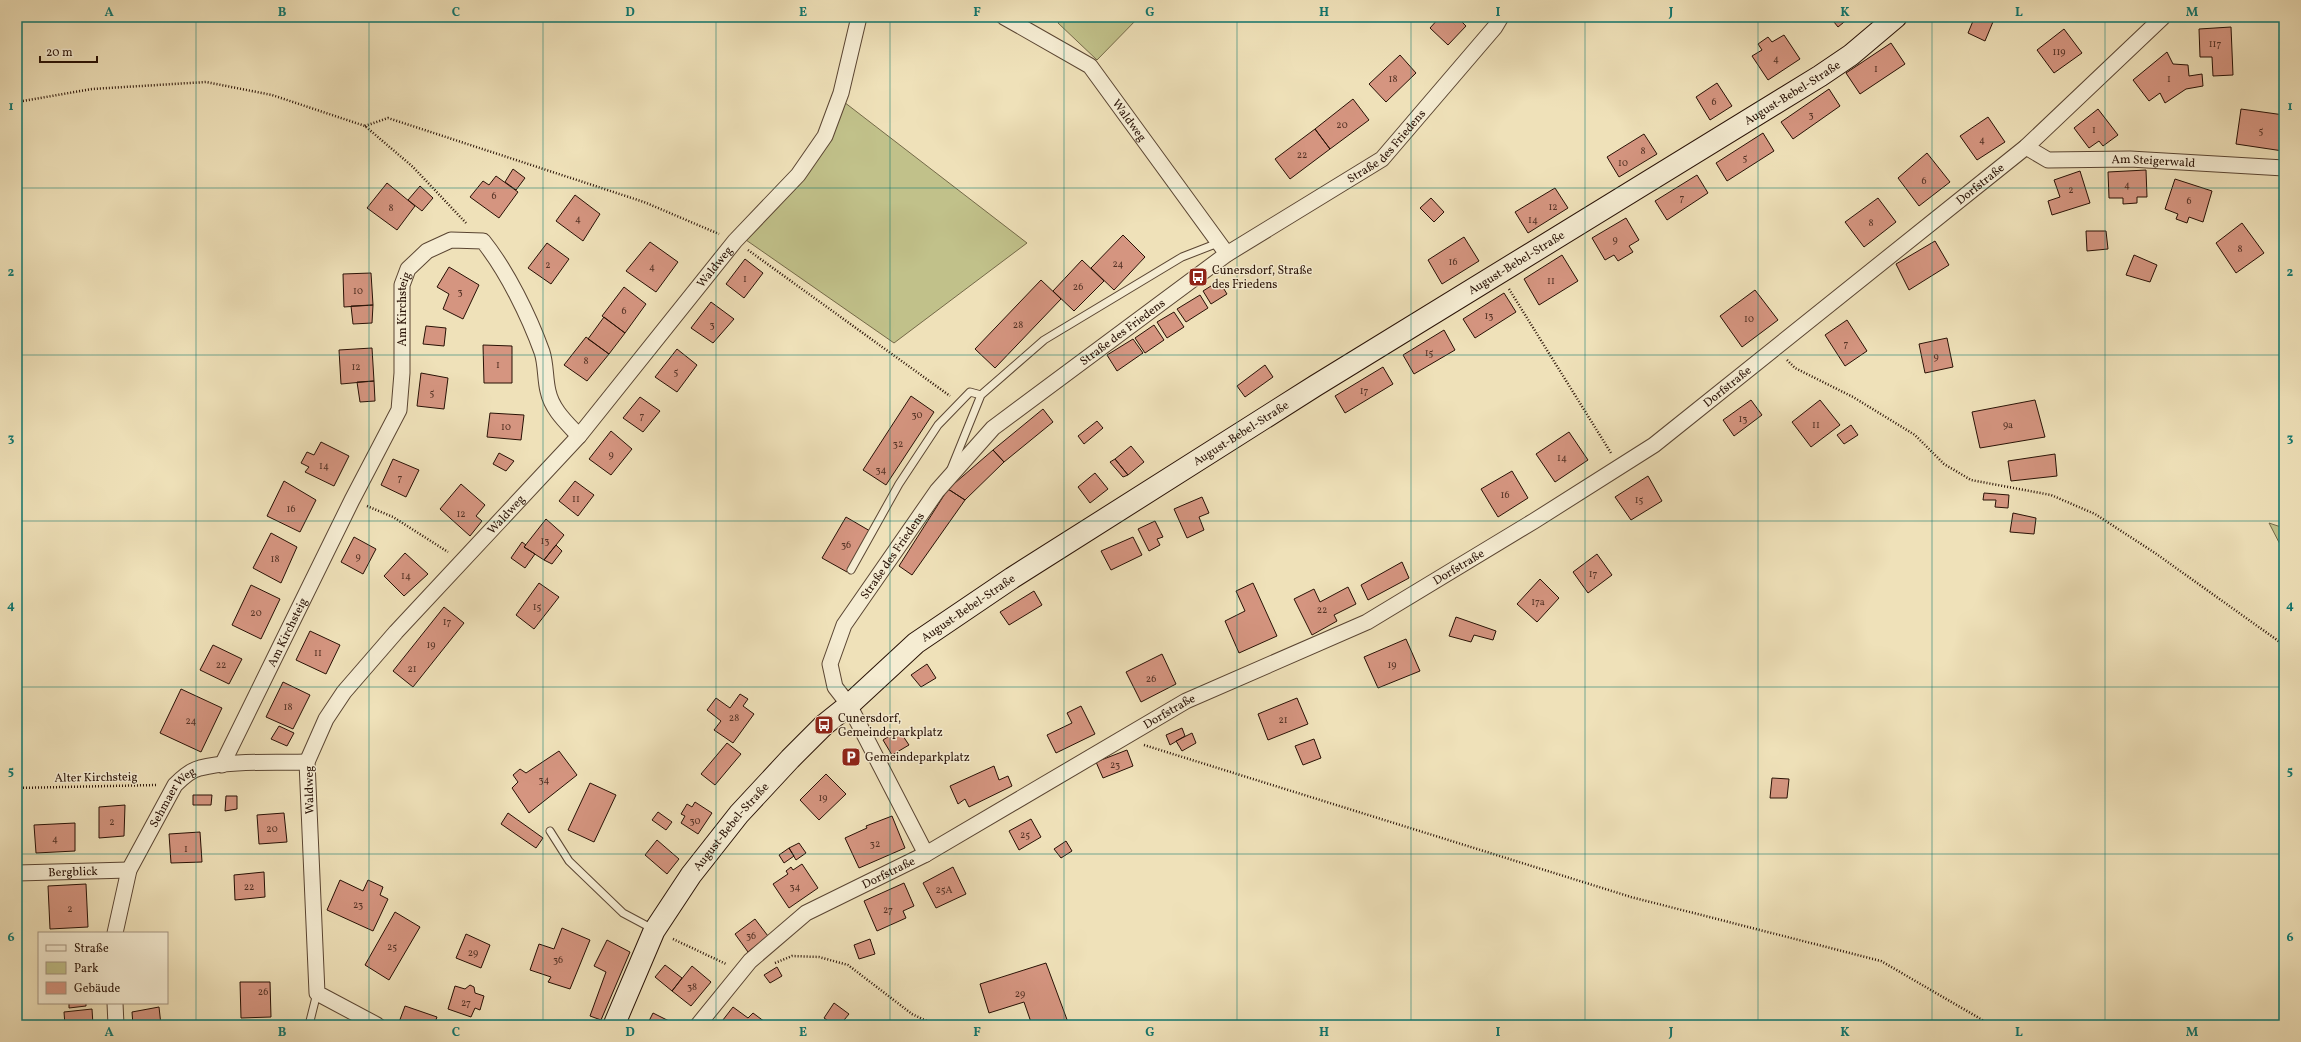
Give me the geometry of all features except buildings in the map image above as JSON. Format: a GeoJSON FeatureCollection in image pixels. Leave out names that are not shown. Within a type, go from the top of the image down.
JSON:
{"type":"FeatureCollection","features":[{"type":"Feature","properties":{"kind":"main road","name":"August-Bebel-Straße"},"geometry":{"type":"LineString","coordinates":[[614,1025],[654,931],[691,875],[739,814],[824,725],[849,705],[916,642],[1005,582],[1499,272],[1820,76],[1851,55],[1896,17]]}},
{"type":"Feature","properties":{"kind":"street","name":"Waldweg"},"geometry":{"type":"LineString","coordinates":[[317,993],[308,762],[326,719],[344,692],[396,632],[463,562],[579,436],[735,241],[798,175],[825,136],[841,93],[859,17]]}},
{"type":"Feature","properties":{"kind":"street","name":"Waldweg"},"geometry":{"type":"LineString","coordinates":[[1004,17],[1090,66],[1223,248]]}},
{"type":"Feature","properties":{"kind":"street","name":"Straße des Friedens"},"geometry":{"type":"LineString","coordinates":[[926,854],[849,705],[835,687],[830,664],[844,625],[936,491],[993,428],[1223,248],[1382,159],[1495,27],[1501,17]]}},
{"type":"Feature","properties":{"kind":"street","name":"Dorfstraße"},"geometry":{"type":"LineString","coordinates":[[698,1025],[746,966],[806,913],[926,854],[1186,701],[1367,622],[1534,521],[1654,445],[2026,147],[2163,17]]}},
{"type":"Feature","properties":{"kind":"street","name":"Am Steigerwald"},"geometry":{"type":"LineString","coordinates":[[2026,147],[2048,160],[2130,159],[2284,168]]}},
{"type":"Feature","properties":{"kind":"street","name":"Am Kirchsteig"},"geometry":{"type":"LineString","coordinates":[[222,765],[352,500],[399,410],[402,373],[402,285],[408,269],[427,251],[451,240],[483,241]]}},
{"type":"Feature","properties":{"kind":"street"},"geometry":{"type":"LineString","coordinates":[[483,241],[492,252],[524,311],[540,346],[548,393],[560,416],[579,436]]}},
{"type":"Feature","properties":{"kind":"street","name":"Sehmaer Weg"},"geometry":{"type":"LineString","coordinates":[[115,932],[129,870],[175,785],[186,775],[199,768],[222,765],[308,762]]}},
{"type":"Feature","properties":{"kind":"street","name":"Bergblick"},"geometry":{"type":"LineString","coordinates":[[17,874],[129,870]]}},
{"type":"Feature","properties":{"kind":"street"},"geometry":{"type":"LineString","coordinates":[[317,993],[377,1025]]}},
{"type":"Feature","properties":{"kind":"street"},"geometry":{"type":"LineString","coordinates":[[115,1004],[116,1025]]}},
{"type":"Feature","properties":{"kind":"lane"},"geometry":{"type":"LineString","coordinates":[[946,480],[981,396],[1044,340],[1182,257],[1223,248]]}},
{"type":"Feature","properties":{"kind":"lane"},"geometry":{"type":"LineString","coordinates":[[851,570],[899,484],[938,425],[970,392],[981,396]]}},
{"type":"Feature","properties":{"kind":"lane"},"geometry":{"type":"LineString","coordinates":[[550,831],[569,861],[623,913],[654,931]]}},
{"type":"Feature","properties":{"kind":"lane"},"geometry":{"type":"LineString","coordinates":[[309,1025],[317,993]]}},
{"type":"Feature","properties":{"kind":"path"},"geometry":{"type":"LineString","coordinates":[[17,102],[92,89],[206,82],[272,95],[365,126],[413,167],[483,241]]}},
{"type":"Feature","properties":{"kind":"path"},"geometry":{"type":"LineString","coordinates":[[365,126],[388,118],[644,202],[735,241],[916,371],[959,404]]}},
{"type":"Feature","properties":{"kind":"path"},"geometry":{"type":"LineString","coordinates":[[1499,272],[1619,467]]}},
{"type":"Feature","properties":{"kind":"path"},"geometry":{"type":"LineString","coordinates":[[1776,348],[1795,368],[1853,397],[1915,435],[1944,464],[1971,480],[2051,495],[2095,514],[2156,553],[2284,645]]}},
{"type":"Feature","properties":{"kind":"path"},"geometry":{"type":"LineString","coordinates":[[352,500],[392,518],[463,562]]}},
{"type":"Feature","properties":{"kind":"path"},"geometry":{"type":"LineString","coordinates":[[1123,738],[1631,897],[1881,961],[1991,1025]]}},
{"type":"Feature","properties":{"kind":"path","name":"Alter Kirchsteig"},"geometry":{"type":"LineString","coordinates":[[17,788],[175,785]]}},
{"type":"Feature","properties":{"kind":"path"},"geometry":{"type":"LineString","coordinates":[[654,931],[746,966],[776,963],[792,956],[812,957],[848,965],[912,1014],[935,1025]]}},
{"type":"Feature","properties":{"kind":"green space"},"geometry":{"type":"Polygon","coordinates":[[[1062,17],[1139,17],[1097,60],[1058,23],[1062,17]]]}},
{"type":"Feature","properties":{"kind":"green space"},"geometry":{"type":"Polygon","coordinates":[[[844,102],[1027,243],[894,343],[746,240],[844,102]]]}},
{"type":"Feature","properties":{"kind":"green space"},"geometry":{"type":"Polygon","coordinates":[[[2269,523],[2284,528],[2284,552],[2269,523]]]}},
{"type":"Feature","properties":{"kind":"place","name":"Cunersdorf, Straße des Friedens"},"geometry":{"type":"Point","coordinates":[1198,277]}},
{"type":"Feature","properties":{"kind":"place","name":"Cunersdorf, Gemeindeparkplatz"},"geometry":{"type":"Point","coordinates":[824,725]}},
{"type":"Feature","properties":{"kind":"place","name":"Gemeindeparkplatz"},"geometry":{"type":"Point","coordinates":[851,757]}}]}
